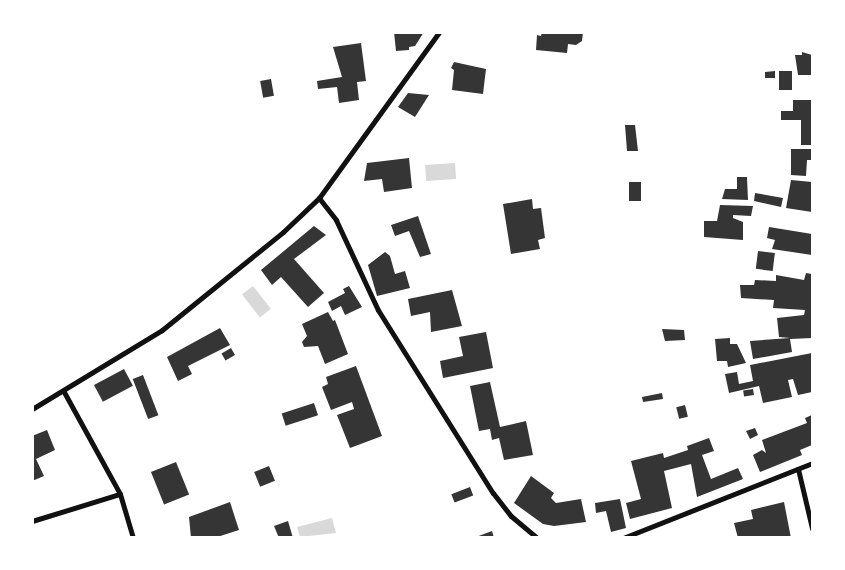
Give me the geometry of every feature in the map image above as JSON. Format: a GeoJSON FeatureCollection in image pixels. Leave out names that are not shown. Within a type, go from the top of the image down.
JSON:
{"type":"FeatureCollection","features":[{"type":"Feature","properties":{"kind":"street"},"geometry":{"type":"LineString","coordinates":[[32,409],[64,392],[162,330],[225,282],[319,198],[439,32]]}},
{"type":"Feature","properties":{"kind":"street"},"geometry":{"type":"LineString","coordinates":[[319,198],[336,220],[378,310],[485,481],[511,516],[537,538]]}},
{"type":"Feature","properties":{"kind":"street"},"geometry":{"type":"LineString","coordinates":[[64,392],[120,494],[133,538]]}},
{"type":"Feature","properties":{"kind":"street"},"geometry":{"type":"LineString","coordinates":[[623,538],[812,463]]}},
{"type":"Feature","properties":{"kind":"street"},"geometry":{"type":"LineString","coordinates":[[798,469],[812,528]]}},
{"type":"Feature","properties":{"kind":"street"},"geometry":{"type":"LineString","coordinates":[[32,521],[120,494]]}},
{"type":"Feature","properties":{"kind":"shaded area"},"geometry":{"type":"Polygon","coordinates":[[[455,163],[456,179],[426,181],[425,165],[455,163]]]}},
{"type":"Feature","properties":{"kind":"shaded area"},"geometry":{"type":"Polygon","coordinates":[[[253,286],[271,309],[260,317],[242,295],[253,286]]]}},
{"type":"Feature","properties":{"kind":"shaded area"},"geometry":{"type":"Polygon","coordinates":[[[332,518],[336,533],[300,537],[297,527],[332,518]]]}},
{"type":"Feature","properties":{"kind":"building"},"geometry":{"type":"Polygon","coordinates":[[[394,32],[424,32],[415,46],[409,47],[409,50],[396,51],[394,32]]]}},
{"type":"Feature","properties":{"kind":"building"},"geometry":{"type":"Polygon","coordinates":[[[542,32],[583,32],[582,41],[576,45],[568,44],[567,53],[536,50],[537,35],[541,36],[542,32]]]}},
{"type":"Feature","properties":{"kind":"building"},"geometry":{"type":"Polygon","coordinates":[[[361,43],[366,81],[357,82],[359,100],[339,103],[337,87],[318,89],[317,81],[342,77],[333,47],[361,43]]]}},
{"type":"Feature","properties":{"kind":"building"},"geometry":{"type":"Polygon","coordinates":[[[802,52],[812,55],[812,75],[798,75],[795,55],[802,55],[802,52]]]}},
{"type":"Feature","properties":{"kind":"building"},"geometry":{"type":"Polygon","coordinates":[[[454,62],[486,69],[483,94],[452,90],[454,70],[451,68],[454,62]]]}},
{"type":"Feature","properties":{"kind":"building"},"geometry":{"type":"Polygon","coordinates":[[[775,71],[775,78],[765,78],[765,72],[775,71]]]}},
{"type":"Feature","properties":{"kind":"building"},"geometry":{"type":"Polygon","coordinates":[[[779,71],[792,71],[792,90],[779,90],[779,71]]]}},
{"type":"Feature","properties":{"kind":"building"},"geometry":{"type":"Polygon","coordinates":[[[271,79],[274,96],[263,98],[260,81],[271,79]]]}},
{"type":"Feature","properties":{"kind":"building"},"geometry":{"type":"Polygon","coordinates":[[[408,93],[429,95],[415,117],[398,107],[408,93]]]}},
{"type":"Feature","properties":{"kind":"building"},"geometry":{"type":"Polygon","coordinates":[[[793,100],[812,100],[812,145],[801,145],[801,120],[781,120],[781,111],[793,111],[793,100]]]}},
{"type":"Feature","properties":{"kind":"building"},"geometry":{"type":"Polygon","coordinates":[[[625,125],[635,125],[638,151],[627,151],[625,125]]]}},
{"type":"Feature","properties":{"kind":"building"},"geometry":{"type":"Polygon","coordinates":[[[791,149],[812,149],[812,160],[807,160],[806,176],[791,175],[791,149]]]}},
{"type":"Feature","properties":{"kind":"building"},"geometry":{"type":"Polygon","coordinates":[[[409,158],[412,188],[384,192],[382,179],[364,181],[367,163],[409,158]]]}},
{"type":"Feature","properties":{"kind":"building"},"geometry":{"type":"Polygon","coordinates":[[[737,177],[747,177],[748,200],[722,199],[725,189],[737,189],[737,177]]]}},
{"type":"Feature","properties":{"kind":"building"},"geometry":{"type":"Polygon","coordinates":[[[791,180],[812,182],[812,212],[786,208],[791,180]]]}},
{"type":"Feature","properties":{"kind":"building"},"geometry":{"type":"Polygon","coordinates":[[[629,182],[641,182],[641,201],[629,201],[629,182]]]}},
{"type":"Feature","properties":{"kind":"building"},"geometry":{"type":"Polygon","coordinates":[[[755,193],[783,198],[781,207],[754,201],[755,193]]]}},
{"type":"Feature","properties":{"kind":"building"},"geometry":{"type":"Polygon","coordinates":[[[532,199],[533,209],[541,208],[545,238],[538,240],[540,249],[511,254],[503,204],[532,199]]]}},
{"type":"Feature","properties":{"kind":"building"},"geometry":{"type":"Polygon","coordinates":[[[720,205],[753,206],[751,216],[733,215],[733,218],[743,222],[743,240],[704,237],[704,221],[717,221],[720,205]]]}},
{"type":"Feature","properties":{"kind":"building"},"geometry":{"type":"Polygon","coordinates":[[[418,216],[431,254],[420,257],[409,231],[395,236],[391,225],[418,216]]]}},
{"type":"Feature","properties":{"kind":"building"},"geometry":{"type":"Polygon","coordinates":[[[314,226],[326,235],[294,259],[324,293],[308,307],[281,277],[272,285],[261,270],[314,226]]]}},
{"type":"Feature","properties":{"kind":"building"},"geometry":{"type":"Polygon","coordinates":[[[769,227],[812,234],[812,255],[772,249],[775,240],[767,238],[769,227]]]}},
{"type":"Feature","properties":{"kind":"building"},"geometry":{"type":"Polygon","coordinates":[[[758,251],[775,253],[773,271],[756,269],[758,251]]]}},
{"type":"Feature","properties":{"kind":"building"},"geometry":{"type":"Polygon","coordinates":[[[385,252],[390,256],[395,274],[405,271],[410,288],[377,296],[368,265],[385,252]]]}},
{"type":"Feature","properties":{"kind":"building"},"geometry":{"type":"Polygon","coordinates":[[[806,273],[812,274],[812,338],[790,339],[792,352],[753,359],[750,341],[790,338],[779,337],[777,318],[804,315],[805,310],[773,308],[774,300],[741,298],[740,285],[754,285],[755,280],[776,281],[776,275],[804,280],[806,273]]]}},
{"type":"Feature","properties":{"kind":"building"},"geometry":{"type":"Polygon","coordinates":[[[349,286],[362,307],[345,315],[341,306],[332,311],[328,302],[345,293],[343,289],[349,286]]]}},
{"type":"Feature","properties":{"kind":"building"},"geometry":{"type":"Polygon","coordinates":[[[452,290],[462,326],[431,332],[430,312],[411,316],[408,299],[452,290]]]}},
{"type":"Feature","properties":{"kind":"building"},"geometry":{"type":"Polygon","coordinates":[[[328,312],[333,321],[335,320],[348,354],[325,364],[318,346],[304,347],[302,342],[307,336],[302,324],[328,312]]]}},
{"type":"Feature","properties":{"kind":"building"},"geometry":{"type":"Polygon","coordinates":[[[220,328],[230,345],[188,366],[192,374],[178,381],[167,357],[220,328]]]}},
{"type":"Feature","properties":{"kind":"building"},"geometry":{"type":"Polygon","coordinates":[[[662,329],[684,330],[685,340],[665,341],[662,329]]]}},
{"type":"Feature","properties":{"kind":"building"},"geometry":{"type":"Polygon","coordinates":[[[486,332],[493,368],[443,378],[440,361],[463,356],[459,337],[486,332]]]}},
{"type":"Feature","properties":{"kind":"building"},"geometry":{"type":"Polygon","coordinates":[[[730,338],[730,344],[737,344],[746,363],[728,367],[727,361],[717,361],[715,339],[730,338]]]}},
{"type":"Feature","properties":{"kind":"building"},"geometry":{"type":"Polygon","coordinates":[[[231,348],[235,355],[225,360],[221,354],[231,348]]]}},
{"type":"Feature","properties":{"kind":"building"},"geometry":{"type":"Polygon","coordinates":[[[812,353],[812,392],[798,395],[793,379],[788,380],[792,397],[763,403],[759,386],[729,393],[725,374],[737,372],[739,384],[753,381],[750,365],[812,353]]]}},
{"type":"Feature","properties":{"kind":"building"},"geometry":{"type":"Polygon","coordinates":[[[356,366],[382,436],[350,448],[337,415],[354,409],[352,402],[331,410],[322,387],[328,384],[326,377],[356,366]]]}},
{"type":"Feature","properties":{"kind":"building"},"geometry":{"type":"Polygon","coordinates":[[[124,369],[133,386],[103,402],[94,385],[124,369]]]}},
{"type":"Feature","properties":{"kind":"building"},"geometry":{"type":"Polygon","coordinates":[[[143,375],[158,415],[148,419],[133,379],[143,375]]]}},
{"type":"Feature","properties":{"kind":"building"},"geometry":{"type":"Polygon","coordinates":[[[490,382],[500,427],[526,421],[533,455],[504,460],[499,438],[492,440],[490,429],[479,431],[470,386],[490,382]]]}},
{"type":"Feature","properties":{"kind":"building"},"geometry":{"type":"Polygon","coordinates":[[[753,389],[754,395],[744,396],[743,391],[753,389]]]}},
{"type":"Feature","properties":{"kind":"building"},"geometry":{"type":"Polygon","coordinates":[[[662,393],[663,399],[643,402],[642,397],[662,393]]]}},
{"type":"Feature","properties":{"kind":"building"},"geometry":{"type":"Polygon","coordinates":[[[314,403],[318,415],[286,426],[282,414],[314,403]]]}},
{"type":"Feature","properties":{"kind":"building"},"geometry":{"type":"Polygon","coordinates":[[[685,405],[688,417],[679,419],[676,407],[685,405]]]}},
{"type":"Feature","properties":{"kind":"building"},"geometry":{"type":"Polygon","coordinates":[[[812,415],[812,445],[800,450],[802,455],[760,472],[753,455],[762,450],[766,453],[762,440],[807,423],[805,418],[812,415]]]}},
{"type":"Feature","properties":{"kind":"building"},"geometry":{"type":"Polygon","coordinates":[[[755,428],[758,435],[750,439],[746,431],[755,428]]]}},
{"type":"Feature","properties":{"kind":"building"},"geometry":{"type":"Polygon","coordinates":[[[47,430],[55,450],[36,459],[44,476],[32,481],[32,436],[47,430]]]}},
{"type":"Feature","properties":{"kind":"building"},"geometry":{"type":"Polygon","coordinates":[[[709,438],[714,451],[702,455],[711,479],[738,468],[743,479],[697,497],[691,464],[664,471],[672,508],[630,519],[626,503],[641,499],[631,461],[663,453],[664,458],[688,450],[687,446],[709,438]]]}},
{"type":"Feature","properties":{"kind":"building"},"geometry":{"type":"Polygon","coordinates":[[[176,462],[189,494],[164,505],[151,472],[176,462]]]}},
{"type":"Feature","properties":{"kind":"building"},"geometry":{"type":"Polygon","coordinates":[[[269,466],[275,481],[260,487],[254,472],[269,466]]]}},
{"type":"Feature","properties":{"kind":"building"},"geometry":{"type":"Polygon","coordinates":[[[531,476],[554,493],[551,498],[556,503],[581,499],[586,522],[554,526],[543,524],[514,503],[531,476]]]}},
{"type":"Feature","properties":{"kind":"building"},"geometry":{"type":"Polygon","coordinates":[[[470,487],[473,495],[455,503],[451,494],[470,487]]]}},
{"type":"Feature","properties":{"kind":"building"},"geometry":{"type":"Polygon","coordinates":[[[620,499],[626,528],[611,532],[606,511],[596,513],[595,503],[620,499]]]}},
{"type":"Feature","properties":{"kind":"building"},"geometry":{"type":"Polygon","coordinates":[[[230,502],[239,530],[214,538],[191,538],[189,517],[230,502]]]}},
{"type":"Feature","properties":{"kind":"building"},"geometry":{"type":"Polygon","coordinates":[[[784,502],[791,538],[738,538],[734,523],[753,519],[751,510],[784,502]]]}},
{"type":"Feature","properties":{"kind":"building"},"geometry":{"type":"Polygon","coordinates":[[[288,521],[293,538],[279,538],[274,526],[288,521]]]}},
{"type":"Feature","properties":{"kind":"building"},"geometry":{"type":"Polygon","coordinates":[[[492,531],[494,538],[476,538],[476,537],[492,531]]]}}]}
